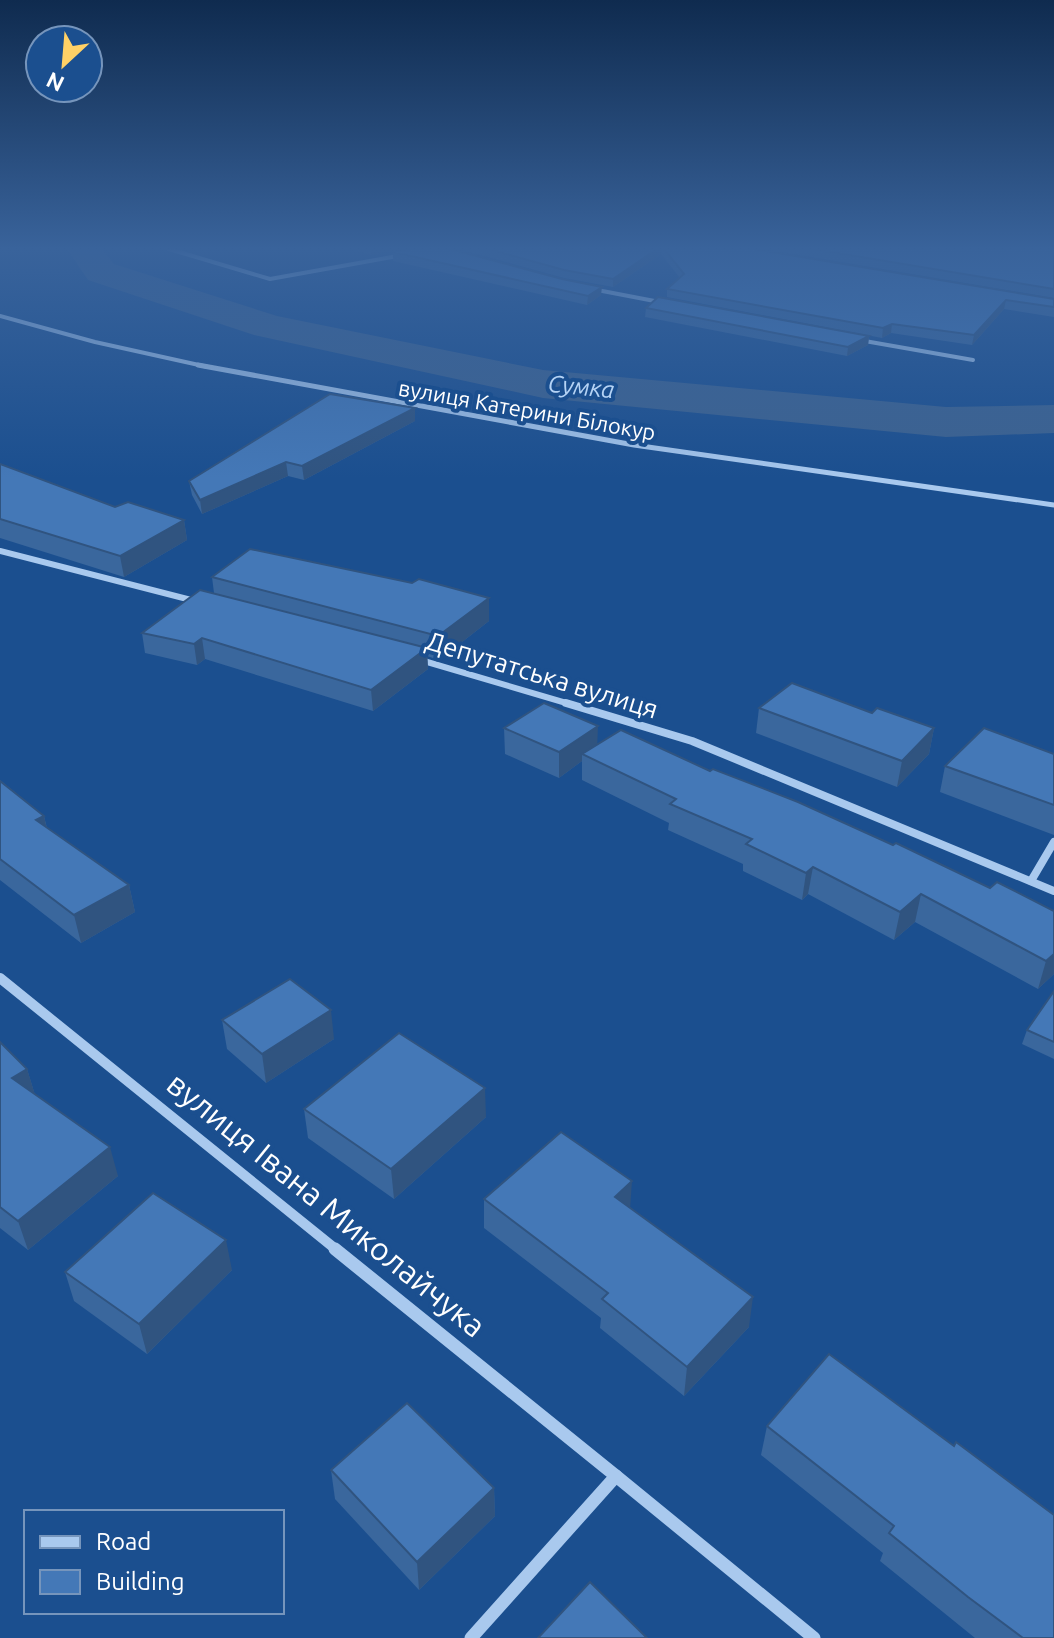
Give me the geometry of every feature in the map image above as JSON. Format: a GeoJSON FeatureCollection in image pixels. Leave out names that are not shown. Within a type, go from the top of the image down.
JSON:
{"type":"FeatureCollection","features":[{"type":"Feature","properties":{"kind":"street","name":"вулиця Катерини Білокур"},"geometry":{"type":"LineString","coordinates":[[38,325],[215,369],[556,434],[890,486],[1054,505]]}},
{"type":"Feature","properties":{"kind":"street"},"geometry":{"type":"LineString","coordinates":[[851,338],[973,360]]}},
{"type":"Feature","properties":{"kind":"street"},"geometry":{"type":"LineString","coordinates":[[0,551],[211,605]]}},
{"type":"Feature","properties":{"kind":"street","name":"Депутатська вулиця"},"geometry":{"type":"LineString","coordinates":[[407,656],[692,741],[1054,891]]}},
{"type":"Feature","properties":{"kind":"street"},"geometry":{"type":"LineString","coordinates":[[1031,881],[1054,842]]}},
{"type":"Feature","properties":{"kind":"street","name":"вулиця Івана Миколайчука"},"geometry":{"type":"LineString","coordinates":[[0,978],[814,1638]]}},
{"type":"Feature","properties":{"kind":"street"},"geometry":{"type":"LineString","coordinates":[[471,1638],[616,1476]]}},
{"type":"Feature","properties":{"kind":"building"},"geometry":{"type":"Polygon","coordinates":[[[736,325],[812,325],[869,336],[848,347],[736,325]]]}},
{"type":"Feature","properties":{"kind":"building"},"geometry":{"type":"Polygon","coordinates":[[[903,325],[983,325],[974,335],[903,325]]]}},
{"type":"Feature","properties":{"kind":"building"},"geometry":{"type":"Polygon","coordinates":[[[330,394],[415,408],[302,466],[286,462],[200,500],[189,481],[330,394]]]}},
{"type":"Feature","properties":{"kind":"building"},"geometry":{"type":"Polygon","coordinates":[[[0,464],[115,507],[128,502],[184,520],[120,556],[0,519],[0,464]]]}},
{"type":"Feature","properties":{"kind":"building"},"geometry":{"type":"Polygon","coordinates":[[[250,549],[412,583],[419,579],[489,598],[438,636],[212,577],[250,549]]]}},
{"type":"Feature","properties":{"kind":"building"},"geometry":{"type":"Polygon","coordinates":[[[200,590],[427,648],[371,690],[202,638],[194,644],[142,633],[200,590]]]}},
{"type":"Feature","properties":{"kind":"building"},"geometry":{"type":"Polygon","coordinates":[[[792,683],[872,713],[877,708],[934,728],[902,761],[759,708],[792,683]]]}},
{"type":"Feature","properties":{"kind":"building"},"geometry":{"type":"Polygon","coordinates":[[[544,703],[598,726],[559,752],[504,728],[544,703]]]}},
{"type":"Feature","properties":{"kind":"building"},"geometry":{"type":"Polygon","coordinates":[[[984,728],[1054,754],[1054,805],[945,766],[984,728]]]}},
{"type":"Feature","properties":{"kind":"building"},"geometry":{"type":"Polygon","coordinates":[[[621,730],[710,771],[713,769],[798,802],[893,845],[896,843],[990,888],[997,882],[1054,911],[1054,954],[1046,961],[921,894],[900,912],[813,867],[806,873],[746,844],[752,839],[670,804],[676,799],[582,754],[621,730]]]}},
{"type":"Feature","properties":{"kind":"building"},"geometry":{"type":"Polygon","coordinates":[[[0,781],[44,816],[36,820],[129,885],[74,915],[0,859],[0,781]]]}},
{"type":"Feature","properties":{"kind":"building"},"geometry":{"type":"Polygon","coordinates":[[[290,979],[331,1010],[262,1054],[222,1020],[290,979]]]}},
{"type":"Feature","properties":{"kind":"building"},"geometry":{"type":"Polygon","coordinates":[[[1054,991],[1054,1042],[1027,1030],[1054,991]]]}},
{"type":"Feature","properties":{"kind":"building"},"geometry":{"type":"Polygon","coordinates":[[[399,1033],[485,1088],[391,1169],[304,1109],[399,1033]]]}},
{"type":"Feature","properties":{"kind":"building"},"geometry":{"type":"Polygon","coordinates":[[[0,1042],[27,1069],[12,1078],[110,1147],[18,1221],[0,1207],[0,1042]]]}},
{"type":"Feature","properties":{"kind":"building"},"geometry":{"type":"Polygon","coordinates":[[[561,1132],[632,1181],[615,1197],[753,1297],[687,1367],[602,1299],[608,1293],[484,1199],[561,1132]]]}},
{"type":"Feature","properties":{"kind":"building"},"geometry":{"type":"Polygon","coordinates":[[[153,1193],[226,1240],[139,1324],[65,1272],[153,1193]]]}},
{"type":"Feature","properties":{"kind":"building"},"geometry":{"type":"Polygon","coordinates":[[[829,1354],[1054,1515],[1054,1638],[1023,1638],[889,1533],[894,1526],[767,1426],[829,1354]]]}},
{"type":"Feature","properties":{"kind":"building"},"geometry":{"type":"Polygon","coordinates":[[[407,1403],[494,1488],[417,1562],[331,1470],[407,1403]]]}},
{"type":"Feature","properties":{"kind":"building"},"geometry":{"type":"Polygon","coordinates":[[[590,1582],[647,1638],[538,1638],[590,1582]]]}},
{"type":"Feature","properties":{"kind":"waterway","name":"Сумка"},"geometry":{"type":"LineString","coordinates":[[266,325],[543,384],[946,422],[1054,419]]}}]}
